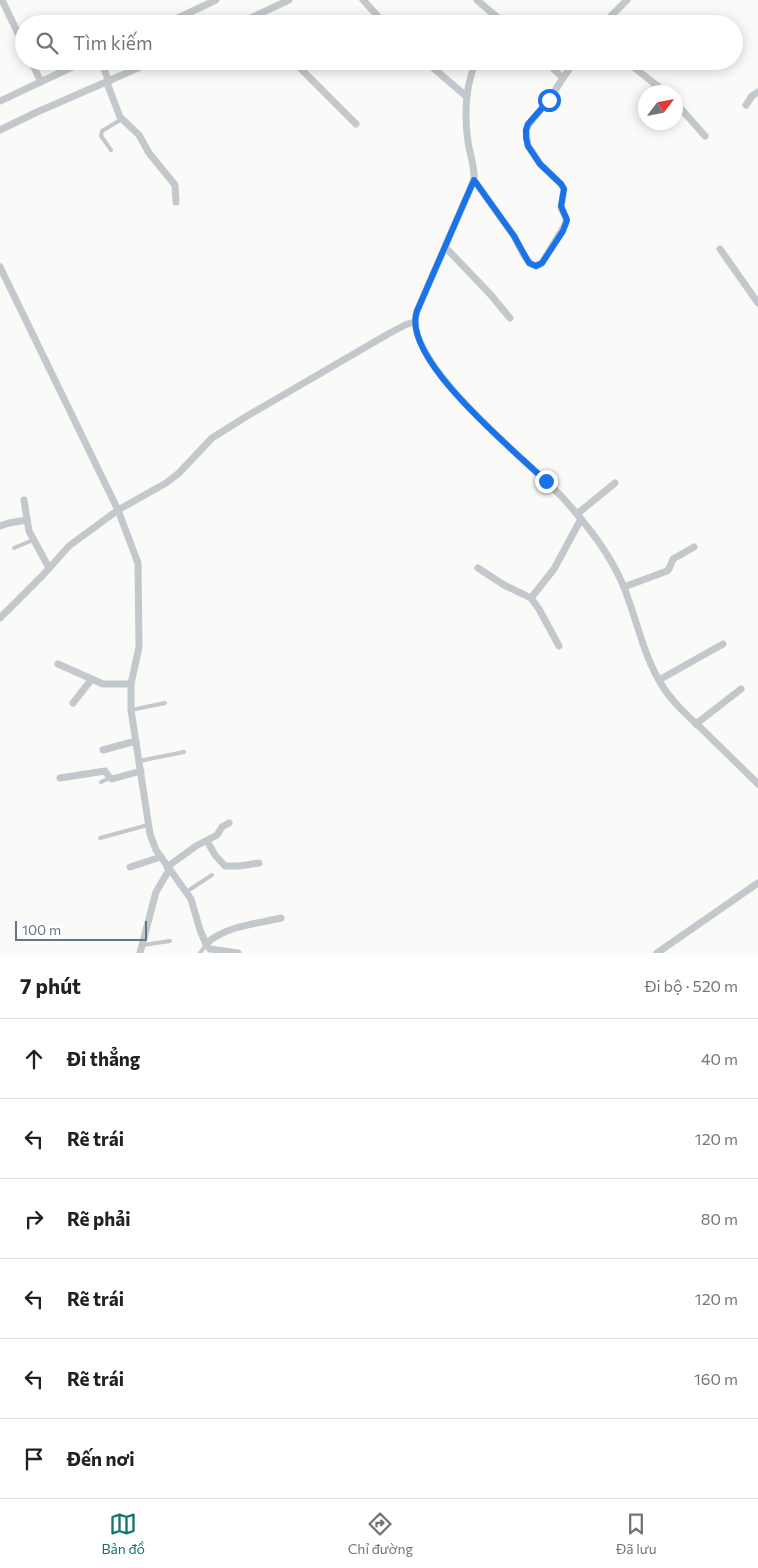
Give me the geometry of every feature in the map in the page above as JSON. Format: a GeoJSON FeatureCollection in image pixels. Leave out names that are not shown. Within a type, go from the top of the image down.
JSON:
{"type":"FeatureCollection","features":[{"type":"Feature","properties":{"kind":"street"},"geometry":{"type":"LineString","coordinates":[[2,0],[15,27]]}},
{"type":"Feature","properties":{"kind":"street"},"geometry":{"type":"LineString","coordinates":[[185,15],[216,0]]}},
{"type":"Feature","properties":{"kind":"street"},"geometry":{"type":"LineString","coordinates":[[363,0],[377,15]]}},
{"type":"Feature","properties":{"kind":"street"},"geometry":{"type":"LineString","coordinates":[[477,0],[491,15]]}},
{"type":"Feature","properties":{"kind":"street"},"geometry":{"type":"LineString","coordinates":[[611,15],[627,0]]}},
{"type":"Feature","properties":{"kind":"street"},"geometry":{"type":"LineString","coordinates":[[258,15],[285,1]]}},
{"type":"Feature","properties":{"kind":"street"},"geometry":{"type":"LineString","coordinates":[[35,70],[41,82]]}},
{"type":"Feature","properties":{"kind":"street"},"geometry":{"type":"LineString","coordinates":[[0,101],[67,70]]}},
{"type":"Feature","properties":{"kind":"street"},"geometry":{"type":"LineString","coordinates":[[104,70],[122,119],[139,135],[149,153],[172,181],[176,188],[176,202]]}},
{"type":"Feature","properties":{"kind":"street"},"geometry":{"type":"LineString","coordinates":[[0,130],[134,70]]}},
{"type":"Feature","properties":{"kind":"street"},"geometry":{"type":"LineString","coordinates":[[302,70],[356,124]]}},
{"type":"Feature","properties":{"kind":"street"},"geometry":{"type":"LineString","coordinates":[[436,70],[466,96]]}},
{"type":"Feature","properties":{"kind":"street"},"geometry":{"type":"LineString","coordinates":[[473,70],[466,96],[465,111],[466,128],[474,168],[474,180],[417,311],[414,322],[418,338],[463,403],[546,481],[597,538],[612,560],[624,587],[646,653],[659,680],[673,701],[758,784]]}},
{"type":"Feature","properties":{"kind":"street"},"geometry":{"type":"LineString","coordinates":[[555,70],[563,78]]}},
{"type":"Feature","properties":{"kind":"street"},"geometry":{"type":"LineString","coordinates":[[474,180],[514,236],[529,263],[536,266],[542,263],[566,223],[561,206],[564,192],[561,184],[540,164],[528,146],[526,130],[528,124],[549,100],[569,70]]}},
{"type":"Feature","properties":{"kind":"street"},"geometry":{"type":"LineString","coordinates":[[637,70],[656,85]]}},
{"type":"Feature","properties":{"kind":"street"},"geometry":{"type":"LineString","coordinates":[[746,105],[752,96],[758,92]]}},
{"type":"Feature","properties":{"kind":"street"},"geometry":{"type":"LineString","coordinates":[[683,111],[705,136]]}},
{"type":"Feature","properties":{"kind":"street"},"geometry":{"type":"LineString","coordinates":[[446,248],[510,318]]}},
{"type":"Feature","properties":{"kind":"street"},"geometry":{"type":"LineString","coordinates":[[720,249],[758,303]]}},
{"type":"Feature","properties":{"kind":"street"},"geometry":{"type":"LineString","coordinates":[[0,267],[118,510],[138,562],[139,647],[132,684],[131,710],[153,843],[194,907],[200,930],[208,949]]}},
{"type":"Feature","properties":{"kind":"street"},"geometry":{"type":"LineString","coordinates":[[0,618],[69,546],[118,510],[166,483],[212,438],[394,330],[414,322]]}},
{"type":"Feature","properties":{"kind":"street"},"geometry":{"type":"LineString","coordinates":[[531,598],[554,569],[579,517],[615,483]]}},
{"type":"Feature","properties":{"kind":"street"},"geometry":{"type":"LineString","coordinates":[[24,500],[32,540],[49,568]]}},
{"type":"Feature","properties":{"kind":"street"},"geometry":{"type":"LineString","coordinates":[[0,526],[27,520]]}},
{"type":"Feature","properties":{"kind":"street"},"geometry":{"type":"LineString","coordinates":[[624,587],[667,571],[673,559],[694,547]]}},
{"type":"Feature","properties":{"kind":"street"},"geometry":{"type":"LineString","coordinates":[[478,568],[504,585],[531,598],[559,646]]}},
{"type":"Feature","properties":{"kind":"street"},"geometry":{"type":"LineString","coordinates":[[659,680],[723,644]]}},
{"type":"Feature","properties":{"kind":"street"},"geometry":{"type":"LineString","coordinates":[[58,664],[102,684],[132,684]]}},
{"type":"Feature","properties":{"kind":"street"},"geometry":{"type":"LineString","coordinates":[[72,703],[91,680]]}},
{"type":"Feature","properties":{"kind":"street"},"geometry":{"type":"LineString","coordinates":[[696,724],[741,690]]}},
{"type":"Feature","properties":{"kind":"street"},"geometry":{"type":"LineString","coordinates":[[103,750],[136,741]]}},
{"type":"Feature","properties":{"kind":"street"},"geometry":{"type":"LineString","coordinates":[[60,778],[105,771],[112,779],[141,771]]}},
{"type":"Feature","properties":{"kind":"street"},"geometry":{"type":"LineString","coordinates":[[140,953],[156,892],[168,868],[196,846],[217,835],[222,827],[229,823]]}},
{"type":"Feature","properties":{"kind":"street"},"geometry":{"type":"LineString","coordinates":[[206,841],[214,855],[225,866],[259,863]]}},
{"type":"Feature","properties":{"kind":"street"},"geometry":{"type":"LineString","coordinates":[[130,867],[161,857]]}},
{"type":"Feature","properties":{"kind":"street"},"geometry":{"type":"LineString","coordinates":[[657,953],[758,883]]}},
{"type":"Feature","properties":{"kind":"street"},"geometry":{"type":"LineString","coordinates":[[208,949],[212,938],[281,918]]}},
{"type":"Feature","properties":{"kind":"street"},"geometry":{"type":"LineString","coordinates":[[208,949],[238,953]]}},
{"type":"Feature","properties":{"kind":"lane"},"geometry":{"type":"LineString","coordinates":[[111,150],[101,136],[102,130],[122,119]]}},
{"type":"Feature","properties":{"kind":"lane"},"geometry":{"type":"LineString","coordinates":[[14,548],[32,540]]}},
{"type":"Feature","properties":{"kind":"lane"},"geometry":{"type":"LineString","coordinates":[[131,710],[165,703]]}},
{"type":"Feature","properties":{"kind":"lane"},"geometry":{"type":"LineString","coordinates":[[139,761],[184,752]]}},
{"type":"Feature","properties":{"kind":"lane"},"geometry":{"type":"LineString","coordinates":[[101,782],[110,778]]}},
{"type":"Feature","properties":{"kind":"lane"},"geometry":{"type":"LineString","coordinates":[[100,838],[150,825]]}},
{"type":"Feature","properties":{"kind":"lane"},"geometry":{"type":"LineString","coordinates":[[186,892],[212,875]]}},
{"type":"Feature","properties":{"kind":"lane"},"geometry":{"type":"LineString","coordinates":[[141,945],[170,941]]}},
{"type":"Feature","properties":{"kind":"lane"},"geometry":{"type":"LineString","coordinates":[[200,953],[208,949]]}},
{"type":"Feature","properties":{"kind":"route"},"geometry":{"type":"LineString","coordinates":[[546,481],[463,403],[450,387],[418,338],[414,326],[414,318],[474,180],[532,265],[536,266],[542,263],[563,231],[567,220],[561,209],[564,189],[540,164],[528,146],[526,138],[528,124],[549,100]]}}]}
